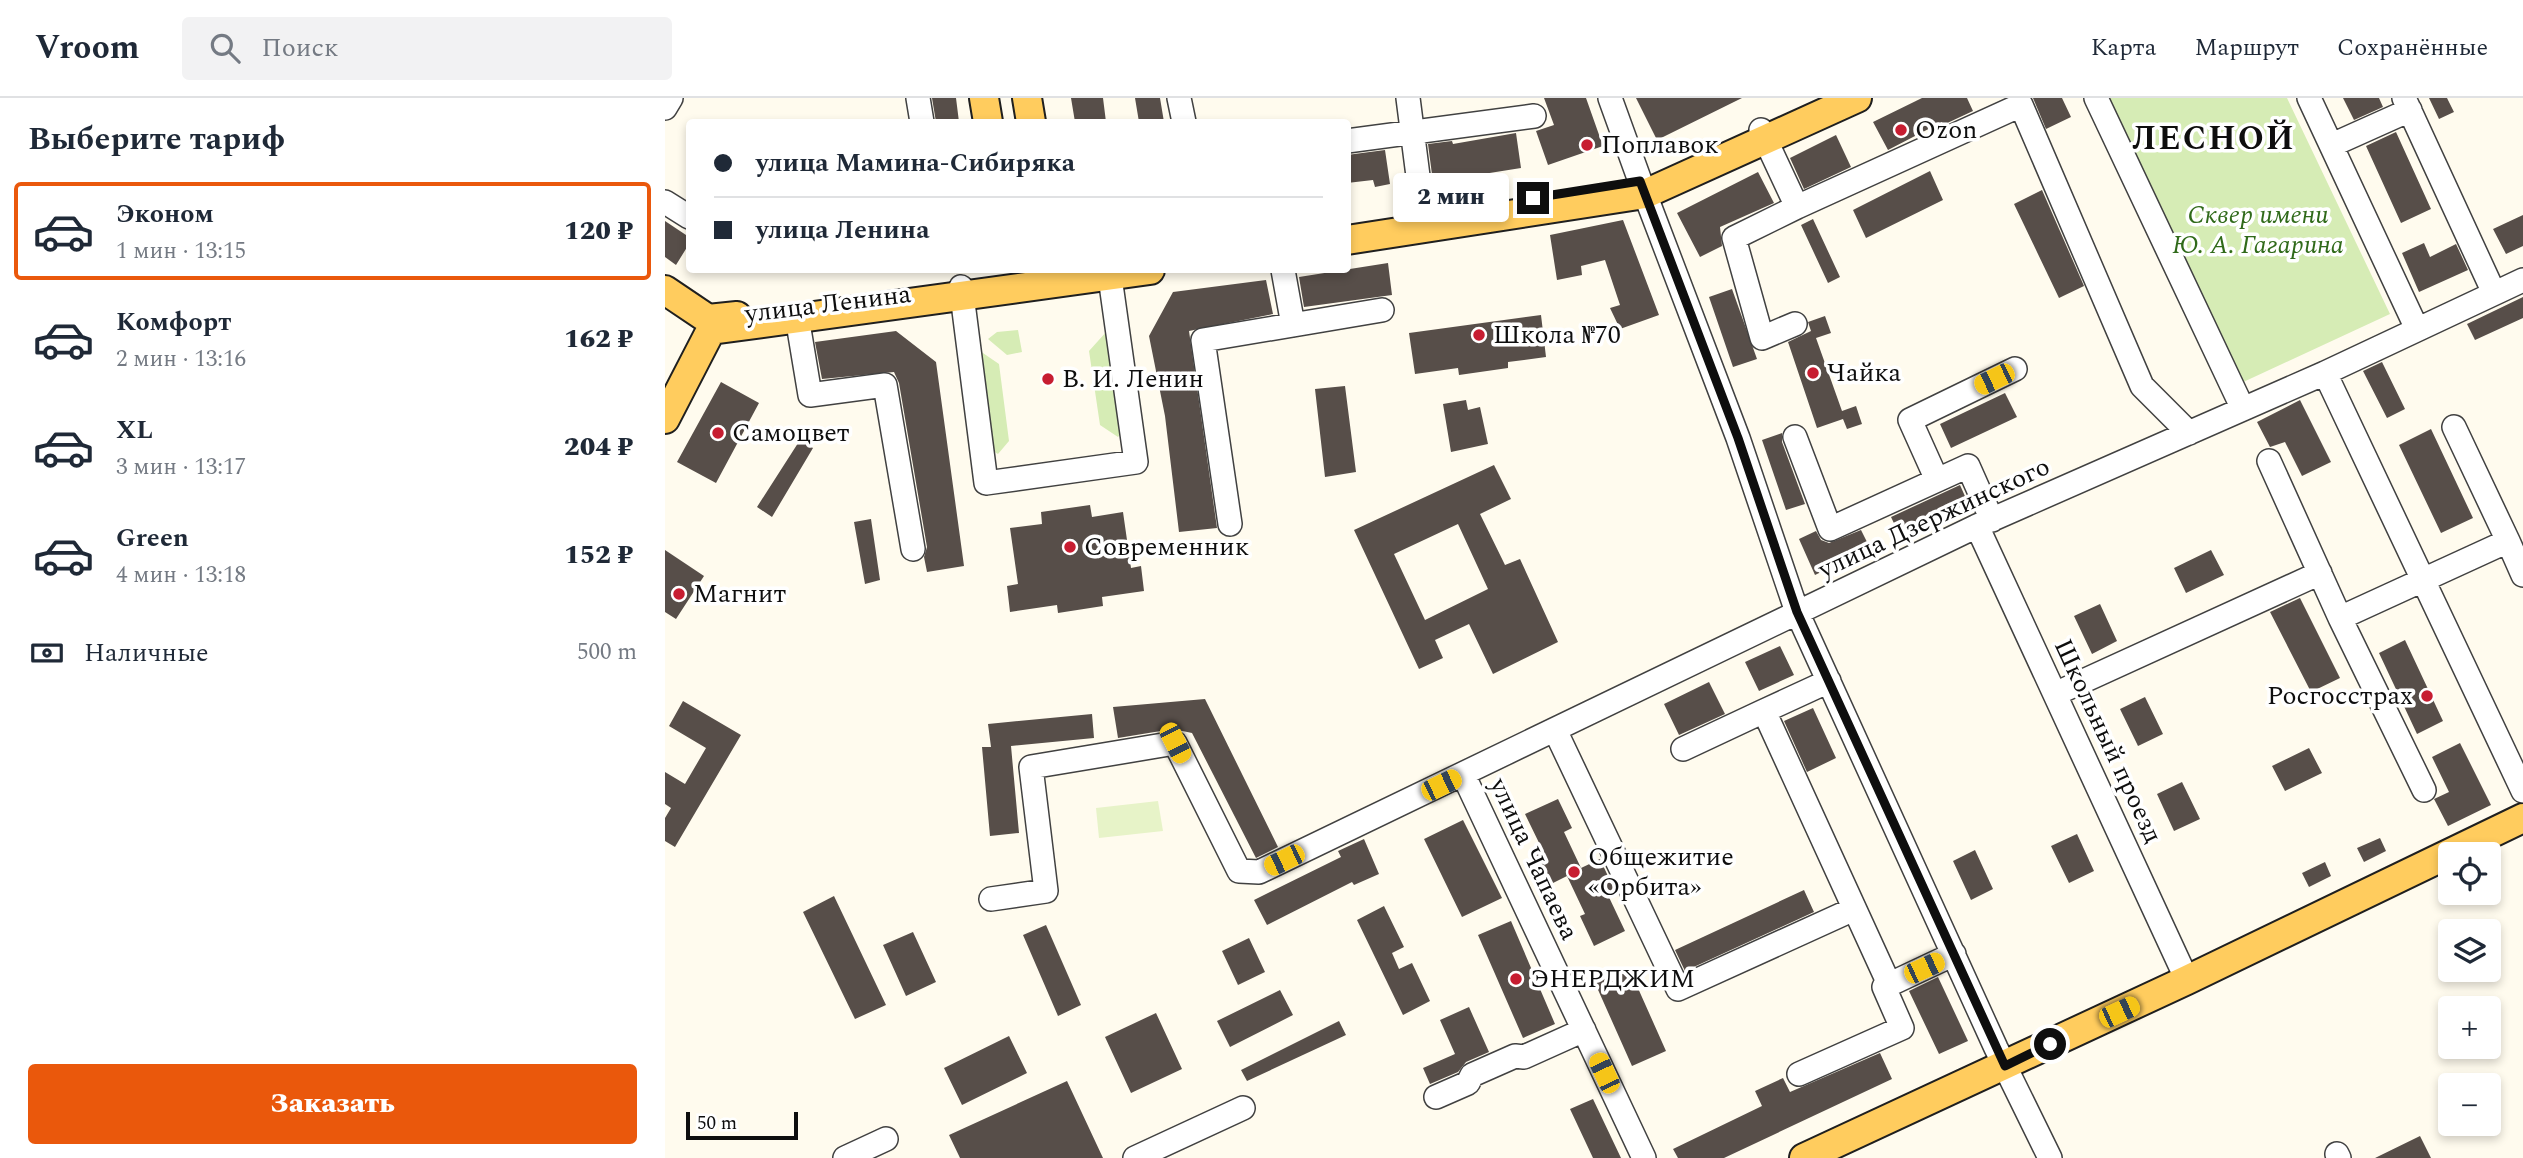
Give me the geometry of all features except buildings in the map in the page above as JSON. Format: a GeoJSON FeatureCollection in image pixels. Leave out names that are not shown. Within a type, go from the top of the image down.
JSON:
{"type":"FeatureCollection","features":[{"type":"Feature","properties":{"kind":"main road"},"geometry":{"type":"LineString","coordinates":[[984,98],[988,119]]}},
{"type":"Feature","properties":{"kind":"main road"},"geometry":{"type":"LineString","coordinates":[[1027,98],[1030,119]]}},
{"type":"Feature","properties":{"kind":"main road"},"geometry":{"type":"LineString","coordinates":[[1763,135],[1832,98]]}},
{"type":"Feature","properties":{"kind":"main road"},"geometry":{"type":"LineString","coordinates":[[1351,239],[1424,222],[1642,188],[1763,135],[1857,98]]}},
{"type":"Feature","properties":{"kind":"main road"},"geometry":{"type":"LineString","coordinates":[[1351,228],[1424,222]]}},
{"type":"Feature","properties":{"kind":"main road","name":"улица Ленина"},"geometry":{"type":"LineString","coordinates":[[665,290],[710,324],[962,299],[1012,280],[1054,276],[1103,277],[1130,273]]}},
{"type":"Feature","properties":{"kind":"main road"},"geometry":{"type":"LineString","coordinates":[[665,419],[710,324],[962,299]]}},
{"type":"Feature","properties":{"kind":"main road"},"geometry":{"type":"LineString","coordinates":[[1804,1158],[2187,980],[2523,818]]}},
{"type":"Feature","properties":{"kind":"street"},"geometry":{"type":"LineString","coordinates":[[665,108],[671,98]]}},
{"type":"Feature","properties":{"kind":"street"},"geometry":{"type":"LineString","coordinates":[[918,98],[922,119]]}},
{"type":"Feature","properties":{"kind":"street"},"geometry":{"type":"LineString","coordinates":[[1179,98],[1183,119]]}},
{"type":"Feature","properties":{"kind":"street"},"geometry":{"type":"LineString","coordinates":[[1408,98],[1424,222]]}},
{"type":"Feature","properties":{"kind":"street"},"geometry":{"type":"LineString","coordinates":[[1610,98],[1738,438],[1797,612],[2005,1066],[2050,1158]]}},
{"type":"Feature","properties":{"kind":"street"},"geometry":{"type":"LineString","coordinates":[[2096,98],[2243,409]]}},
{"type":"Feature","properties":{"kind":"street"},"geometry":{"type":"LineString","coordinates":[[2309,98],[2417,329]]}},
{"type":"Feature","properties":{"kind":"street"},"geometry":{"type":"LineString","coordinates":[[2332,145],[2407,104],[2494,293]]}},
{"type":"Feature","properties":{"kind":"street"},"geometry":{"type":"LineString","coordinates":[[1795,324],[1762,338],[1734,238],[2021,105],[2142,386],[2189,433]]}},
{"type":"Feature","properties":{"kind":"street"},"geometry":{"type":"LineString","coordinates":[[1351,140],[1534,116]]}},
{"type":"Feature","properties":{"kind":"street"},"geometry":{"type":"LineString","coordinates":[[1763,135],[1797,207]]}},
{"type":"Feature","properties":{"kind":"street"},"geometry":{"type":"LineString","coordinates":[[665,202],[686,215]]}},
{"type":"Feature","properties":{"kind":"street"},"geometry":{"type":"LineString","coordinates":[[1284,273],[1293,325]]}},
{"type":"Feature","properties":{"kind":"street"},"geometry":{"type":"LineString","coordinates":[[962,299],[986,483],[1136,462],[1103,277]]}},
{"type":"Feature","properties":{"kind":"street","name":"улица Дзержинского"},"geometry":{"type":"LineString","coordinates":[[991,899],[1046,891],[1031,767],[1175,743],[1240,871],[1259,872],[1985,523],[2325,373],[2523,279]]}},
{"type":"Feature","properties":{"kind":"street"},"geometry":{"type":"LineString","coordinates":[[1230,524],[1203,340],[1382,310]]}},
{"type":"Feature","properties":{"kind":"street"},"geometry":{"type":"LineString","coordinates":[[797,317],[810,395],[885,385],[913,549]]}},
{"type":"Feature","properties":{"kind":"street"},"geometry":{"type":"LineString","coordinates":[[1795,437],[1830,529],[1937,480],[1910,420],[2015,369]]}},
{"type":"Feature","properties":{"kind":"street"},"geometry":{"type":"LineString","coordinates":[[2325,373],[2523,791]]}},
{"type":"Feature","properties":{"kind":"street"},"geometry":{"type":"LineString","coordinates":[[2454,427],[2523,575]]}},
{"type":"Feature","properties":{"kind":"street"},"geometry":{"type":"LineString","coordinates":[[2269,461],[2340,618],[2424,790]]}},
{"type":"Feature","properties":{"kind":"street","name":"Школьный проезд"},"geometry":{"type":"LineString","coordinates":[[1937,480],[1968,467],[1985,523],[2055,694],[2187,980]]}},
{"type":"Feature","properties":{"kind":"street"},"geometry":{"type":"LineString","coordinates":[[2340,618],[2508,541]]}},
{"type":"Feature","properties":{"kind":"street"},"geometry":{"type":"LineString","coordinates":[[2055,694],[2320,573]]}},
{"type":"Feature","properties":{"kind":"street"},"geometry":{"type":"LineString","coordinates":[[1683,749],[1829,681]]}},
{"type":"Feature","properties":{"kind":"street"},"geometry":{"type":"LineString","coordinates":[[1763,711],[1889,984]]}},
{"type":"Feature","properties":{"kind":"street"},"geometry":{"type":"LineString","coordinates":[[1555,730],[1678,989],[1854,909]]}},
{"type":"Feature","properties":{"kind":"street","name":"улица Чапаева"},"geometry":{"type":"LineString","coordinates":[[1463,774],[1644,1158]]}},
{"type":"Feature","properties":{"kind":"street"},"geometry":{"type":"LineString","coordinates":[[1799,1074],[1902,1028],[1884,986],[1954,954]]}},
{"type":"Feature","properties":{"kind":"street"},"geometry":{"type":"LineString","coordinates":[[1436,1097],[1468,1083],[1472,1075],[1515,1056],[1524,1057],[1584,1030]]}},
{"type":"Feature","properties":{"kind":"street"},"geometry":{"type":"LineString","coordinates":[[1135,1158],[1243,1108]]}},
{"type":"Feature","properties":{"kind":"street"},"geometry":{"type":"LineString","coordinates":[[845,1158],[886,1139]]}},
{"type":"Feature","properties":{"kind":"green space","name":"Сквер имени Ю. А. Гагарина"},"geometry":{"type":"Polygon","coordinates":[[[2103,98],[2287,98],[2390,314],[2239,384],[2103,98]]]}},
{"type":"Feature","properties":{"kind":"green space"},"geometry":{"type":"Polygon","coordinates":[[[1018,330],[1022,352],[1007,355],[988,339],[997,332],[1018,330]]]}},
{"type":"Feature","properties":{"kind":"green space"},"geometry":{"type":"Polygon","coordinates":[[[1107,331],[1124,430],[1118,437],[1100,425],[1089,351],[1107,331]]]}},
{"type":"Feature","properties":{"kind":"green space"},"geometry":{"type":"Polygon","coordinates":[[[980,351],[999,364],[1009,441],[998,454],[990,449],[980,351]]]}},
{"type":"Feature","properties":{"kind":"green space"},"geometry":{"type":"Polygon","coordinates":[[[1158,801],[1163,831],[1099,838],[1096,808],[1158,801]]]}},
{"type":"Feature","properties":{"kind":"place","name":"Ozon"},"geometry":{"type":"Point","coordinates":[1901,130]}},
{"type":"Feature","properties":{"kind":"place","name":"Поплавок"},"geometry":{"type":"Point","coordinates":[1587,145]}},
{"type":"Feature","properties":{"kind":"place","name":"Школа №70"},"geometry":{"type":"Point","coordinates":[1479,335]}},
{"type":"Feature","properties":{"kind":"place","name":"Чайка"},"geometry":{"type":"Point","coordinates":[1813,373]}},
{"type":"Feature","properties":{"kind":"place","name":"В. И. Ленин"},"geometry":{"type":"Point","coordinates":[1048,379]}},
{"type":"Feature","properties":{"kind":"place","name":"Самоцвет"},"geometry":{"type":"Point","coordinates":[718,433]}},
{"type":"Feature","properties":{"kind":"place","name":"Современник"},"geometry":{"type":"Point","coordinates":[1070,547]}},
{"type":"Feature","properties":{"kind":"place","name":"Магнит"},"geometry":{"type":"Point","coordinates":[679,594]}},
{"type":"Feature","properties":{"kind":"place","name":"Росгосстрах"},"geometry":{"type":"Point","coordinates":[2427,696]}},
{"type":"Feature","properties":{"kind":"place","name":"Общежитие «Орбита»"},"geometry":{"type":"Point","coordinates":[1574,872]}},
{"type":"Feature","properties":{"kind":"place","name":"ЭНЕРДЖИМ"},"geometry":{"type":"Point","coordinates":[1516,979]}},
{"type":"Feature","properties":{"kind":"district","name":"ЛЕСНОЙ"},"geometry":{"type":"Point","coordinates":[2214,139]}},
{"type":"Feature","properties":{"kind":"route"},"geometry":{"type":"LineString","coordinates":[[1533,198],[1640,181],[1738,438],[1797,612],[2005,1066],[2050,1044]]}}]}
